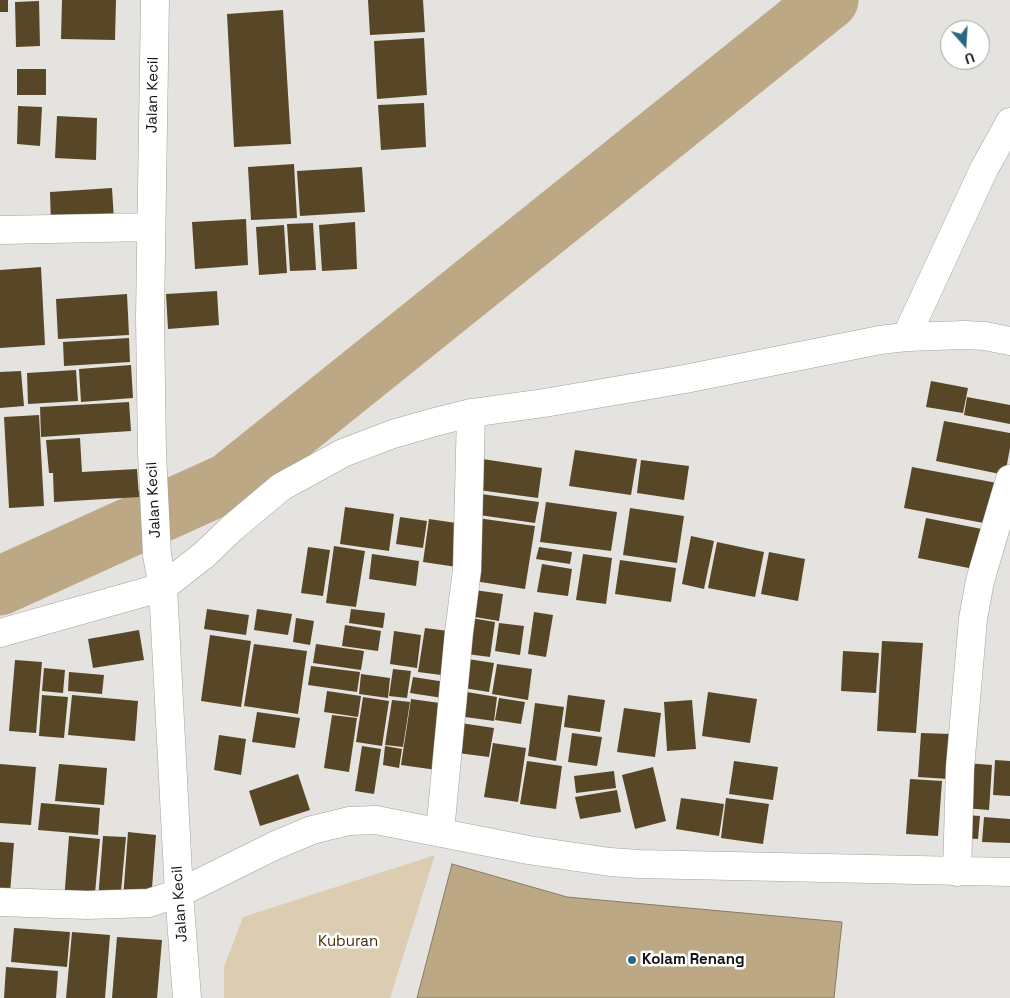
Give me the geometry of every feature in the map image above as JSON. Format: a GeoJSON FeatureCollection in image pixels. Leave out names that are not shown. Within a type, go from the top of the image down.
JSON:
{"type":"FeatureCollection","features":[{"type":"Feature","properties":{"kind":"street","name":"Jalan Kecil"},"geometry":{"type":"LineString","coordinates":[[155,0],[150,317],[152,452],[157,555],[163,587],[179,893],[187,998]]}},
{"type":"Feature","properties":{"kind":"street"},"geometry":{"type":"LineString","coordinates":[[906,337],[984,169],[1010,122]]}},
{"type":"Feature","properties":{"kind":"street"},"geometry":{"type":"LineString","coordinates":[[0,230],[152,227]]}},
{"type":"Feature","properties":{"kind":"street"},"geometry":{"type":"LineString","coordinates":[[0,633],[163,587],[204,555],[231,529],[281,487],[343,453],[393,434],[471,413],[685,380],[880,340],[906,337],[985,336],[1010,341]]}},
{"type":"Feature","properties":{"kind":"street"},"geometry":{"type":"LineString","coordinates":[[440,832],[459,632],[467,570],[471,413]]}},
{"type":"Feature","properties":{"kind":"street"},"geometry":{"type":"LineString","coordinates":[[957,872],[960,768],[973,619],[980,582],[1010,480]]}},
{"type":"Feature","properties":{"kind":"street"},"geometry":{"type":"LineString","coordinates":[[0,902],[114,905],[149,903],[179,893],[276,845],[312,830],[349,821],[376,820],[528,850],[610,862],[1010,872]]}},
{"type":"Feature","properties":{"kind":"green space","name":"Kuburan"},"geometry":{"type":"Polygon","coordinates":[[[435,855],[390,998],[224,998],[224,967],[243,917],[435,855]]]}},
{"type":"Feature","properties":{"kind":"shaded area","name":"Kolam Renang"},"geometry":{"type":"Polygon","coordinates":[[[452,864],[567,897],[842,922],[834,998],[417,998],[452,864]]]}},
{"type":"Feature","properties":{"kind":"building"},"geometry":{"type":"Polygon","coordinates":[[[0,0],[8,0],[8,12],[0,12],[0,0]]]}},
{"type":"Feature","properties":{"kind":"building"},"geometry":{"type":"Polygon","coordinates":[[[62,0],[116,0],[115,40],[61,39],[62,0]]]}},
{"type":"Feature","properties":{"kind":"building"},"geometry":{"type":"Polygon","coordinates":[[[368,0],[423,0],[425,32],[370,35],[368,0]]]}},
{"type":"Feature","properties":{"kind":"building"},"geometry":{"type":"Polygon","coordinates":[[[39,1],[40,46],[16,47],[15,2],[39,1]]]}},
{"type":"Feature","properties":{"kind":"building"},"geometry":{"type":"Polygon","coordinates":[[[283,10],[291,144],[234,147],[227,14],[283,10]]]}},
{"type":"Feature","properties":{"kind":"building"},"geometry":{"type":"Polygon","coordinates":[[[424,38],[427,95],[377,99],[374,41],[424,38]]]}},
{"type":"Feature","properties":{"kind":"building"},"geometry":{"type":"Polygon","coordinates":[[[17,69],[46,69],[46,95],[17,95],[17,69]]]}},
{"type":"Feature","properties":{"kind":"building"},"geometry":{"type":"Polygon","coordinates":[[[424,103],[426,147],[381,150],[378,105],[424,103]]]}},
{"type":"Feature","properties":{"kind":"building"},"geometry":{"type":"Polygon","coordinates":[[[18,106],[42,107],[40,146],[17,144],[18,106]]]}},
{"type":"Feature","properties":{"kind":"building"},"geometry":{"type":"Polygon","coordinates":[[[57,116],[97,118],[96,160],[55,158],[57,116]]]}},
{"type":"Feature","properties":{"kind":"building"},"geometry":{"type":"Polygon","coordinates":[[[294,164],[297,218],[251,220],[248,167],[294,164]]]}},
{"type":"Feature","properties":{"kind":"building"},"geometry":{"type":"Polygon","coordinates":[[[362,167],[365,212],[300,216],[297,171],[362,167]]]}},
{"type":"Feature","properties":{"kind":"building"},"geometry":{"type":"Polygon","coordinates":[[[112,188],[114,220],[51,225],[50,192],[112,188]]]}},
{"type":"Feature","properties":{"kind":"building"},"geometry":{"type":"Polygon","coordinates":[[[246,219],[248,265],[195,269],[192,222],[246,219]]]}},
{"type":"Feature","properties":{"kind":"building"},"geometry":{"type":"Polygon","coordinates":[[[355,222],[357,269],[322,271],[319,225],[355,222]]]}},
{"type":"Feature","properties":{"kind":"building"},"geometry":{"type":"Polygon","coordinates":[[[313,223],[316,270],[290,271],[287,224],[313,223]]]}},
{"type":"Feature","properties":{"kind":"building"},"geometry":{"type":"Polygon","coordinates":[[[284,225],[287,273],[259,275],[256,227],[284,225]]]}},
{"type":"Feature","properties":{"kind":"building"},"geometry":{"type":"Polygon","coordinates":[[[41,267],[45,345],[0,348],[0,270],[41,267]]]}},
{"type":"Feature","properties":{"kind":"building"},"geometry":{"type":"Polygon","coordinates":[[[217,291],[219,325],[168,329],[166,294],[217,291]]]}},
{"type":"Feature","properties":{"kind":"building"},"geometry":{"type":"Polygon","coordinates":[[[127,294],[129,335],[58,339],[56,299],[127,294]]]}},
{"type":"Feature","properties":{"kind":"building"},"geometry":{"type":"Polygon","coordinates":[[[129,338],[130,362],[64,366],[63,342],[129,338]]]}},
{"type":"Feature","properties":{"kind":"building"},"geometry":{"type":"Polygon","coordinates":[[[131,365],[133,398],[81,402],[79,369],[131,365]]]}},
{"type":"Feature","properties":{"kind":"building"},"geometry":{"type":"Polygon","coordinates":[[[76,370],[78,401],[28,404],[27,373],[76,370]]]}},
{"type":"Feature","properties":{"kind":"building"},"geometry":{"type":"Polygon","coordinates":[[[21,371],[24,406],[0,408],[0,372],[21,371]]]}},
{"type":"Feature","properties":{"kind":"building"},"geometry":{"type":"Polygon","coordinates":[[[931,381],[968,388],[963,413],[926,407],[931,381]]]}},
{"type":"Feature","properties":{"kind":"building"},"geometry":{"type":"Polygon","coordinates":[[[967,397],[1010,405],[1010,424],[964,415],[967,397]]]}},
{"type":"Feature","properties":{"kind":"building"},"geometry":{"type":"Polygon","coordinates":[[[129,402],[131,431],[41,437],[40,407],[129,402]]]}},
{"type":"Feature","properties":{"kind":"building"},"geometry":{"type":"Polygon","coordinates":[[[39,415],[44,506],[9,508],[4,417],[39,415]]]}},
{"type":"Feature","properties":{"kind":"building"},"geometry":{"type":"Polygon","coordinates":[[[944,421],[1010,433],[1010,448],[1005,475],[936,461],[944,421]]]}},
{"type":"Feature","properties":{"kind":"building"},"geometry":{"type":"Polygon","coordinates":[[[80,438],[82,472],[137,469],[139,497],[54,502],[53,473],[49,473],[46,440],[80,438]]]}},
{"type":"Feature","properties":{"kind":"building"},"geometry":{"type":"Polygon","coordinates":[[[575,450],[637,459],[631,495],[569,486],[575,450]]]}},
{"type":"Feature","properties":{"kind":"building"},"geometry":{"type":"Polygon","coordinates":[[[476,458],[542,468],[538,498],[471,489],[476,458]]]}},
{"type":"Feature","properties":{"kind":"building"},"geometry":{"type":"Polygon","coordinates":[[[641,460],[689,466],[684,500],[637,493],[641,460]]]}},
{"type":"Feature","properties":{"kind":"building"},"geometry":{"type":"Polygon","coordinates":[[[912,467],[997,483],[989,524],[904,508],[912,467]]]}},
{"type":"Feature","properties":{"kind":"building"},"geometry":{"type":"Polygon","coordinates":[[[481,494],[539,502],[535,523],[479,515],[481,494]]]}},
{"type":"Feature","properties":{"kind":"building"},"geometry":{"type":"Polygon","coordinates":[[[546,502],[617,512],[611,551],[540,542],[546,502]]]}},
{"type":"Feature","properties":{"kind":"building"},"geometry":{"type":"Polygon","coordinates":[[[345,507],[394,514],[389,551],[340,544],[345,507]]]}},
{"type":"Feature","properties":{"kind":"building"},"geometry":{"type":"Polygon","coordinates":[[[630,508],[684,516],[677,563],[623,555],[630,508]]]}},
{"type":"Feature","properties":{"kind":"building"},"geometry":{"type":"Polygon","coordinates":[[[400,517],[427,521],[423,548],[396,544],[400,517]]]}},
{"type":"Feature","properties":{"kind":"building"},"geometry":{"type":"Polygon","coordinates":[[[477,518],[535,526],[525,589],[468,580],[477,518]]]}},
{"type":"Feature","properties":{"kind":"building"},"geometry":{"type":"Polygon","coordinates":[[[926,518],[982,529],[974,569],[918,558],[926,518]]]}},
{"type":"Feature","properties":{"kind":"building"},"geometry":{"type":"Polygon","coordinates":[[[429,519],[463,524],[457,567],[423,562],[429,519]]]}},
{"type":"Feature","properties":{"kind":"building"},"geometry":{"type":"Polygon","coordinates":[[[691,536],[714,541],[704,589],[682,584],[691,536]]]}},
{"type":"Feature","properties":{"kind":"building"},"geometry":{"type":"Polygon","coordinates":[[[717,542],[764,552],[755,597],[708,588],[717,542]]]}},
{"type":"Feature","properties":{"kind":"building"},"geometry":{"type":"Polygon","coordinates":[[[334,546],[365,551],[356,607],[326,603],[334,546]]]}},
{"type":"Feature","properties":{"kind":"building"},"geometry":{"type":"Polygon","coordinates":[[[308,547],[330,550],[323,596],[301,593],[308,547]]]}},
{"type":"Feature","properties":{"kind":"building"},"geometry":{"type":"Polygon","coordinates":[[[539,547],[572,552],[570,564],[536,559],[539,547]]]}},
{"type":"Feature","properties":{"kind":"building"},"geometry":{"type":"Polygon","coordinates":[[[769,552],[805,559],[798,601],[761,594],[769,552]]]}},
{"type":"Feature","properties":{"kind":"building"},"geometry":{"type":"Polygon","coordinates":[[[372,554],[419,561],[416,586],[369,579],[372,554]]]}},
{"type":"Feature","properties":{"kind":"building"},"geometry":{"type":"Polygon","coordinates":[[[583,554],[612,558],[606,604],[576,600],[583,554]]]}},
{"type":"Feature","properties":{"kind":"building"},"geometry":{"type":"Polygon","coordinates":[[[620,560],[676,568],[671,602],[615,594],[620,560]]]}},
{"type":"Feature","properties":{"kind":"building"},"geometry":{"type":"Polygon","coordinates":[[[542,564],[572,569],[568,596],[537,592],[542,564]]]}},
{"type":"Feature","properties":{"kind":"building"},"geometry":{"type":"Polygon","coordinates":[[[467,589],[503,594],[499,621],[463,615],[467,589]]]}},
{"type":"Feature","properties":{"kind":"building"},"geometry":{"type":"Polygon","coordinates":[[[207,609],[249,615],[246,635],[204,629],[207,609]]]}},
{"type":"Feature","properties":{"kind":"building"},"geometry":{"type":"Polygon","coordinates":[[[257,609],[292,614],[288,635],[254,630],[257,609]]]}},
{"type":"Feature","properties":{"kind":"building"},"geometry":{"type":"Polygon","coordinates":[[[351,609],[385,613],[383,628],[349,623],[351,609]]]}},
{"type":"Feature","properties":{"kind":"building"},"geometry":{"type":"Polygon","coordinates":[[[534,612],[553,615],[546,657],[528,654],[534,612]]]}},
{"type":"Feature","properties":{"kind":"building"},"geometry":{"type":"Polygon","coordinates":[[[465,617],[495,622],[490,657],[459,653],[465,617]]]}},
{"type":"Feature","properties":{"kind":"building"},"geometry":{"type":"Polygon","coordinates":[[[296,618],[314,621],[310,645],[293,642],[296,618]]]}},
{"type":"Feature","properties":{"kind":"building"},"geometry":{"type":"Polygon","coordinates":[[[499,623],[524,626],[520,655],[495,651],[499,623]]]}},
{"type":"Feature","properties":{"kind":"building"},"geometry":{"type":"Polygon","coordinates":[[[345,625],[381,631],[378,651],[342,646],[345,625]]]}},
{"type":"Feature","properties":{"kind":"building"},"geometry":{"type":"Polygon","coordinates":[[[425,628],[456,632],[449,676],[418,672],[425,628]]]}},
{"type":"Feature","properties":{"kind":"building"},"geometry":{"type":"Polygon","coordinates":[[[139,630],[144,660],[93,668],[88,639],[139,630]]]}},
{"type":"Feature","properties":{"kind":"building"},"geometry":{"type":"Polygon","coordinates":[[[394,631],[421,635],[417,668],[390,664],[394,631]]]}},
{"type":"Feature","properties":{"kind":"building"},"geometry":{"type":"Polygon","coordinates":[[[210,635],[251,641],[241,707],[201,701],[210,635]]]}},
{"type":"Feature","properties":{"kind":"building"},"geometry":{"type":"Polygon","coordinates":[[[882,641],[923,643],[916,733],[877,731],[882,641]]]}},
{"type":"Feature","properties":{"kind":"building"},"geometry":{"type":"Polygon","coordinates":[[[254,644],[307,651],[298,714],[244,706],[254,644]]]}},
{"type":"Feature","properties":{"kind":"building"},"geometry":{"type":"Polygon","coordinates":[[[316,644],[364,651],[361,670],[313,663],[316,644]]]}},
{"type":"Feature","properties":{"kind":"building"},"geometry":{"type":"Polygon","coordinates":[[[843,651],[879,653],[876,693],[841,691],[843,651]]]}},
{"type":"Feature","properties":{"kind":"building"},"geometry":{"type":"Polygon","coordinates":[[[461,658],[494,663],[489,692],[457,687],[461,658]]]}},
{"type":"Feature","properties":{"kind":"building"},"geometry":{"type":"Polygon","coordinates":[[[15,660],[42,662],[36,733],[9,731],[15,660]]]}},
{"type":"Feature","properties":{"kind":"building"},"geometry":{"type":"Polygon","coordinates":[[[497,664],[532,669],[528,700],[492,694],[497,664]]]}},
{"type":"Feature","properties":{"kind":"building"},"geometry":{"type":"Polygon","coordinates":[[[311,666],[360,672],[357,692],[308,685],[311,666]]]}},
{"type":"Feature","properties":{"kind":"building"},"geometry":{"type":"Polygon","coordinates":[[[44,668],[65,670],[63,693],[42,691],[44,668]]]}},
{"type":"Feature","properties":{"kind":"building"},"geometry":{"type":"Polygon","coordinates":[[[393,669],[411,671],[407,698],[389,696],[393,669]]]}},
{"type":"Feature","properties":{"kind":"building"},"geometry":{"type":"Polygon","coordinates":[[[69,672],[104,675],[102,694],[68,691],[69,672]]]}},
{"type":"Feature","properties":{"kind":"building"},"geometry":{"type":"Polygon","coordinates":[[[361,674],[390,678],[388,698],[359,694],[361,674]]]}},
{"type":"Feature","properties":{"kind":"building"},"geometry":{"type":"Polygon","coordinates":[[[413,677],[452,683],[449,699],[410,693],[413,677]]]}},
{"type":"Feature","properties":{"kind":"building"},"geometry":{"type":"Polygon","coordinates":[[[455,690],[497,697],[494,721],[451,715],[455,690]]]}},
{"type":"Feature","properties":{"kind":"building"},"geometry":{"type":"Polygon","coordinates":[[[327,691],[361,696],[358,717],[324,712],[327,691]]]}},
{"type":"Feature","properties":{"kind":"building"},"geometry":{"type":"Polygon","coordinates":[[[708,692],[757,699],[750,743],[702,736],[708,692]]]}},
{"type":"Feature","properties":{"kind":"building"},"geometry":{"type":"Polygon","coordinates":[[[42,695],[68,697],[64,738],[39,736],[42,695]]]}},
{"type":"Feature","properties":{"kind":"building"},"geometry":{"type":"Polygon","coordinates":[[[72,695],[138,701],[135,741],[68,735],[72,695]]]}},
{"type":"Feature","properties":{"kind":"building"},"geometry":{"type":"Polygon","coordinates":[[[568,695],[605,700],[600,732],[564,727],[568,695]]]}},
{"type":"Feature","properties":{"kind":"building"},"geometry":{"type":"Polygon","coordinates":[[[363,697],[389,701],[382,746],[356,742],[363,697]]]}},
{"type":"Feature","properties":{"kind":"building"},"geometry":{"type":"Polygon","coordinates":[[[499,698],[525,702],[521,724],[495,720],[499,698]]]}},
{"type":"Feature","properties":{"kind":"building"},"geometry":{"type":"Polygon","coordinates":[[[411,699],[447,704],[437,770],[401,765],[411,699]]]}},
{"type":"Feature","properties":{"kind":"building"},"geometry":{"type":"Polygon","coordinates":[[[392,700],[410,702],[403,747],[385,745],[392,700]]]}},
{"type":"Feature","properties":{"kind":"building"},"geometry":{"type":"Polygon","coordinates":[[[692,700],[696,749],[667,751],[664,702],[692,700]]]}},
{"type":"Feature","properties":{"kind":"building"},"geometry":{"type":"Polygon","coordinates":[[[535,703],[564,707],[556,761],[528,756],[535,703]]]}},
{"type":"Feature","properties":{"kind":"building"},"geometry":{"type":"Polygon","coordinates":[[[624,708],[661,713],[655,757],[617,752],[624,708]]]}},
{"type":"Feature","properties":{"kind":"building"},"geometry":{"type":"Polygon","coordinates":[[[257,712],[300,718],[295,748],[252,742],[257,712]]]}},
{"type":"Feature","properties":{"kind":"building"},"geometry":{"type":"Polygon","coordinates":[[[332,715],[357,718],[349,772],[324,768],[332,715]]]}},
{"type":"Feature","properties":{"kind":"building"},"geometry":{"type":"Polygon","coordinates":[[[454,722],[494,728],[489,757],[450,752],[454,722]]]}},
{"type":"Feature","properties":{"kind":"building"},"geometry":{"type":"Polygon","coordinates":[[[572,733],[602,737],[597,766],[568,762],[572,733]]]}},
{"type":"Feature","properties":{"kind":"building"},"geometry":{"type":"Polygon","coordinates":[[[921,733],[951,734],[949,779],[918,777],[921,733]]]}},
{"type":"Feature","properties":{"kind":"building"},"geometry":{"type":"Polygon","coordinates":[[[219,735],[246,739],[241,775],[214,770],[219,735]]]}},
{"type":"Feature","properties":{"kind":"building"},"geometry":{"type":"Polygon","coordinates":[[[493,743],[526,748],[518,802],[484,797],[493,743]]]}},
{"type":"Feature","properties":{"kind":"building"},"geometry":{"type":"Polygon","coordinates":[[[362,746],[381,749],[374,794],[355,791],[362,746]]]}},
{"type":"Feature","properties":{"kind":"building"},"geometry":{"type":"Polygon","coordinates":[[[385,746],[402,749],[399,768],[383,765],[385,746]]]}},
{"type":"Feature","properties":{"kind":"building"},"geometry":{"type":"Polygon","coordinates":[[[995,760],[1010,761],[1010,796],[993,795],[995,760]]]}},
{"type":"Feature","properties":{"kind":"building"},"geometry":{"type":"Polygon","coordinates":[[[527,761],[562,766],[556,809],[520,804],[527,761]]]}},
{"type":"Feature","properties":{"kind":"building"},"geometry":{"type":"Polygon","coordinates":[[[734,761],[778,767],[773,800],[729,794],[734,761]]]}},
{"type":"Feature","properties":{"kind":"building"},"geometry":{"type":"Polygon","coordinates":[[[966,763],[992,765],[989,810],[963,808],[966,763]]]}},
{"type":"Feature","properties":{"kind":"building"},"geometry":{"type":"Polygon","coordinates":[[[0,764],[36,767],[31,825],[0,823],[0,764]]]}},
{"type":"Feature","properties":{"kind":"building"},"geometry":{"type":"Polygon","coordinates":[[[59,764],[107,768],[104,805],[55,801],[59,764]]]}},
{"type":"Feature","properties":{"kind":"building"},"geometry":{"type":"Polygon","coordinates":[[[653,767],[666,821],[635,829],[622,775],[653,767]]]}},
{"type":"Feature","properties":{"kind":"building"},"geometry":{"type":"Polygon","coordinates":[[[614,771],[616,788],[576,793],[574,776],[614,771]]]}},
{"type":"Feature","properties":{"kind":"building"},"geometry":{"type":"Polygon","coordinates":[[[298,774],[310,810],[260,826],[249,791],[298,774]]]}},
{"type":"Feature","properties":{"kind":"building"},"geometry":{"type":"Polygon","coordinates":[[[910,779],[942,781],[938,836],[906,834],[910,779]]]}},
{"type":"Feature","properties":{"kind":"building"},"geometry":{"type":"Polygon","coordinates":[[[617,790],[621,812],[580,819],[575,797],[617,790]]]}},
{"type":"Feature","properties":{"kind":"building"},"geometry":{"type":"Polygon","coordinates":[[[681,798],[724,804],[719,836],[676,829],[681,798]]]}},
{"type":"Feature","properties":{"kind":"building"},"geometry":{"type":"Polygon","coordinates":[[[726,798],[769,804],[763,844],[721,838],[726,798]]]}},
{"type":"Feature","properties":{"kind":"building"},"geometry":{"type":"Polygon","coordinates":[[[41,803],[100,808],[98,835],[38,830],[41,803]]]}},
{"type":"Feature","properties":{"kind":"building"},"geometry":{"type":"Polygon","coordinates":[[[964,815],[980,816],[978,839],[962,838],[964,815]]]}},
{"type":"Feature","properties":{"kind":"building"},"geometry":{"type":"Polygon","coordinates":[[[984,817],[1010,819],[1010,843],[982,842],[984,817]]]}},
{"type":"Feature","properties":{"kind":"building"},"geometry":{"type":"Polygon","coordinates":[[[128,832],[156,835],[151,901],[123,899],[128,832]]]}},
{"type":"Feature","properties":{"kind":"building"},"geometry":{"type":"Polygon","coordinates":[[[69,836],[100,839],[94,904],[64,901],[69,836]]]}},
{"type":"Feature","properties":{"kind":"building"},"geometry":{"type":"Polygon","coordinates":[[[103,836],[126,837],[120,902],[98,900],[103,836]]]}},
{"type":"Feature","properties":{"kind":"building"},"geometry":{"type":"Polygon","coordinates":[[[0,842],[14,843],[10,893],[0,892],[0,842]]]}},
{"type":"Feature","properties":{"kind":"building"},"geometry":{"type":"Polygon","coordinates":[[[14,928],[70,932],[67,967],[11,962],[14,928]]]}},
{"type":"Feature","properties":{"kind":"building"},"geometry":{"type":"Polygon","coordinates":[[[72,932],[110,935],[105,998],[66,998],[72,932]]]}},
{"type":"Feature","properties":{"kind":"building"},"geometry":{"type":"Polygon","coordinates":[[[117,937],[162,940],[157,998],[112,998],[117,937]]]}},
{"type":"Feature","properties":{"kind":"building"},"geometry":{"type":"Polygon","coordinates":[[[6,967],[58,971],[56,998],[4,998],[6,967]]]}},
{"type":"Feature","properties":{"kind":"waterway"},"geometry":{"type":"LineString","coordinates":[[0,586],[229,482],[829,0]]}},
{"type":"Feature","properties":{"kind":"place","name":"Kolam Renang"},"geometry":{"type":"Point","coordinates":[632,960]}}]}
